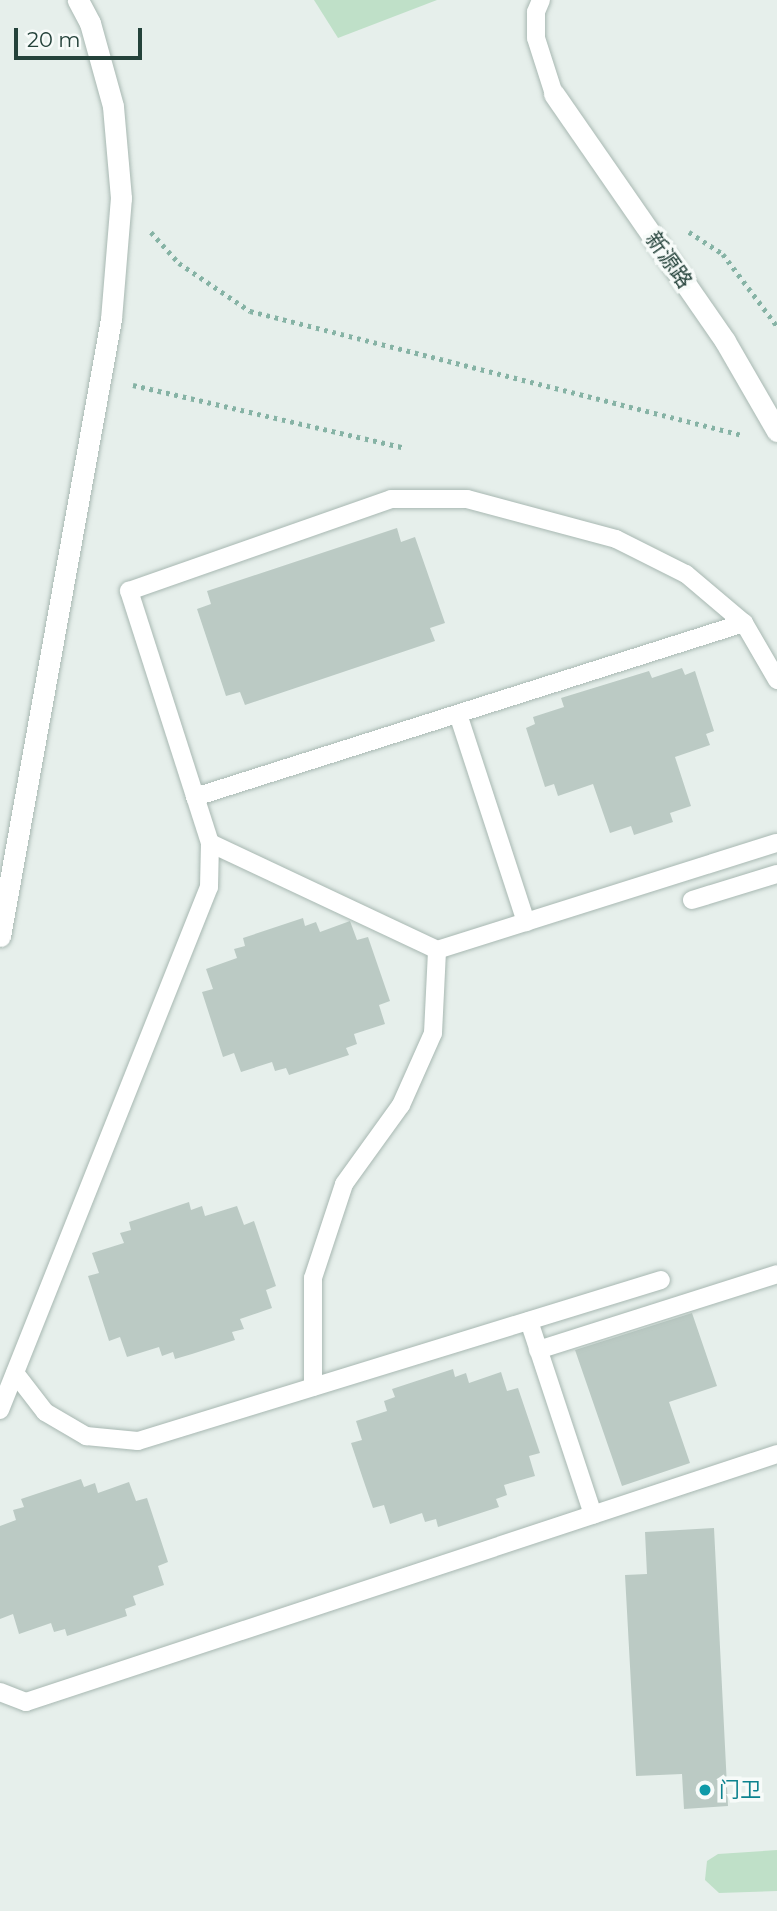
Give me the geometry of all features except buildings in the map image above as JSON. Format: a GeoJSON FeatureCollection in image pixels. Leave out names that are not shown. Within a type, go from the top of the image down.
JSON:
{"type":"FeatureCollection","features":[{"type":"Feature","properties":{"kind":"street"},"geometry":{"type":"LineString","coordinates":[[0,936],[111,319],[121,198],[113,106],[90,23],[78,0]]}},
{"type":"Feature","properties":{"kind":"street","name":"新源路"},"geometry":{"type":"LineString","coordinates":[[554,94],[725,341],[777,431]]}},
{"type":"Feature","properties":{"kind":"lane"},"geometry":{"type":"LineString","coordinates":[[541,0],[536,37],[554,94]]}},
{"type":"Feature","properties":{"kind":"lane"},"geometry":{"type":"LineString","coordinates":[[0,1410],[209,887],[210,843],[129,591],[391,499],[467,499],[616,539],[686,574],[744,623],[777,680]]}},
{"type":"Feature","properties":{"kind":"lane"},"geometry":{"type":"LineString","coordinates":[[195,797],[744,623]]}},
{"type":"Feature","properties":{"kind":"lane"},"geometry":{"type":"LineString","coordinates":[[458,714],[526,922]]}},
{"type":"Feature","properties":{"kind":"lane"},"geometry":{"type":"LineString","coordinates":[[210,843],[437,950],[777,842]]}},
{"type":"Feature","properties":{"kind":"lane"},"geometry":{"type":"LineString","coordinates":[[692,900],[777,874]]}},
{"type":"Feature","properties":{"kind":"lane"},"geometry":{"type":"LineString","coordinates":[[313,1387],[313,1278],[344,1184],[401,1105],[433,1033],[437,950]]}},
{"type":"Feature","properties":{"kind":"lane"},"geometry":{"type":"LineString","coordinates":[[538,1349],[777,1274]]}},
{"type":"Feature","properties":{"kind":"lane"},"geometry":{"type":"LineString","coordinates":[[15,1373],[46,1412],[86,1436],[138,1441],[661,1280]]}},
{"type":"Feature","properties":{"kind":"lane"},"geometry":{"type":"LineString","coordinates":[[529,1321],[593,1515]]}},
{"type":"Feature","properties":{"kind":"lane"},"geometry":{"type":"LineString","coordinates":[[0,1692],[26,1702],[777,1454]]}},
{"type":"Feature","properties":{"kind":"path"},"geometry":{"type":"LineString","coordinates":[[121,198],[178,263],[250,311],[750,437]]}},
{"type":"Feature","properties":{"kind":"path"},"geometry":{"type":"LineString","coordinates":[[650,233],[680,230],[696,234],[714,247],[755,291],[777,326]]}},
{"type":"Feature","properties":{"kind":"path"},"geometry":{"type":"LineString","coordinates":[[101,377],[405,447]]}},
{"type":"Feature","properties":{"kind":"green space"},"geometry":{"type":"Polygon","coordinates":[[[314,0],[437,0],[338,38],[314,0]]]}},
{"type":"Feature","properties":{"kind":"green space"},"geometry":{"type":"Polygon","coordinates":[[[777,1850],[777,1891],[719,1893],[705,1880],[707,1861],[718,1854],[777,1850]]]}},
{"type":"Feature","properties":{"kind":"place","name":"门卫"},"geometry":{"type":"Point","coordinates":[705,1790]}}]}
